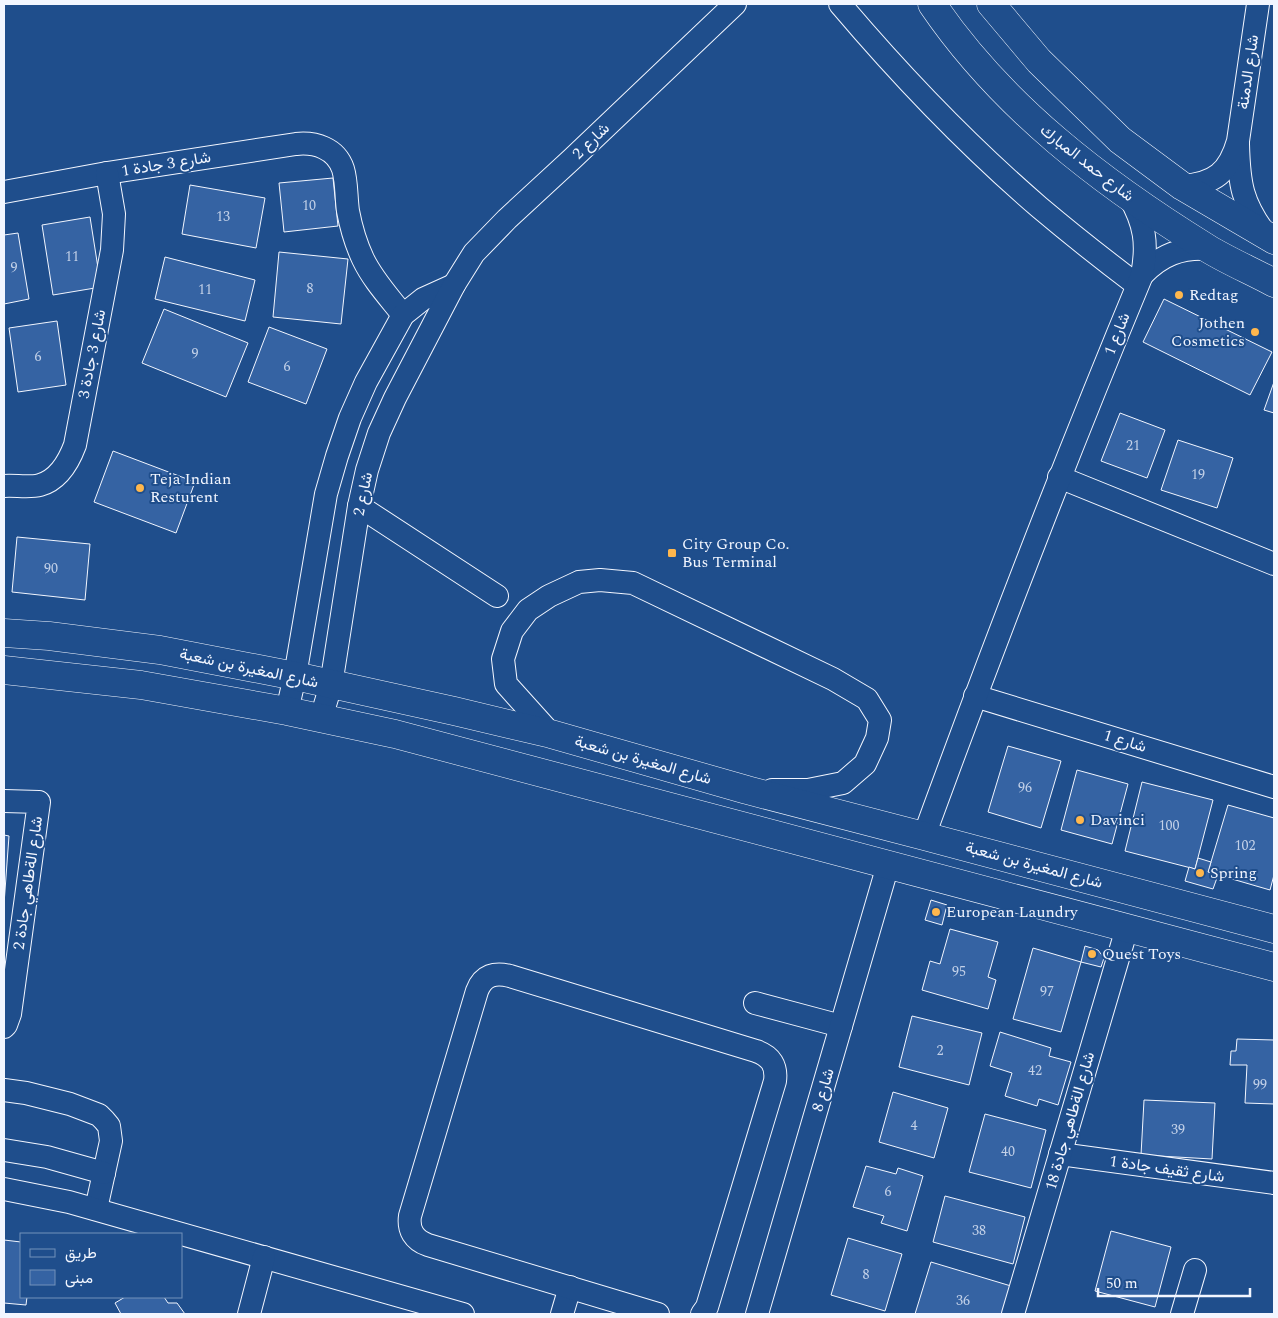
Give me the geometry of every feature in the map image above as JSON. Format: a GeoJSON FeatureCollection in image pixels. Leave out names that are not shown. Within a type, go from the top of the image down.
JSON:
{"type":"FeatureCollection","features":[{"type":"Feature","properties":{"kind":"main road","name":"شارع حمد المبارك"},"geometry":{"type":"LineString","coordinates":[[932,4],[984,70],[1030,118],[1079,159],[1208,249],[1274,283]]}},
{"type":"Feature","properties":{"kind":"main road"},"geometry":{"type":"LineString","coordinates":[[991,4],[1039,61],[1120,140],[1182,186],[1271,239]]}},
{"type":"Feature","properties":{"kind":"main road","name":"شارع المغيرة بن شعبة"},"geometry":{"type":"LineString","coordinates":[[4,633],[49,636],[160,650],[295,676],[454,711],[551,734],[747,790],[1274,929]]}},
{"type":"Feature","properties":{"kind":"main road","name":"شارع المغيرة بن شعبة"},"geometry":{"type":"LineString","coordinates":[[4,670],[141,685],[287,711],[414,739],[1274,967]]}},
{"type":"Feature","properties":{"kind":"street","name":"شارع 2"},"geometry":{"type":"LineString","coordinates":[[321,718],[331,685],[359,506],[367,470],[379,433],[395,398],[454,285],[474,253],[507,219],[735,4]]}},
{"type":"Feature","properties":{"kind":"street"},"geometry":{"type":"LineString","coordinates":[[840,4],[906,78],[992,164],[1046,212],[1140,280]]}},
{"type":"Feature","properties":{"kind":"street","name":"شارع الدمنة"},"geometry":{"type":"LineString","coordinates":[[1258,4],[1238,141],[1238,167],[1242,193],[1253,217],[1271,239]]}},
{"type":"Feature","properties":{"kind":"street","name":"شارع الدمنة"},"geometry":{"type":"LineString","coordinates":[[1182,186],[1198,185],[1213,179],[1225,169],[1233,156],[1238,141]]}},
{"type":"Feature","properties":{"kind":"street","name":"شارع 3 جادة 1"},"geometry":{"type":"LineString","coordinates":[[4,192],[107,173],[304,144],[320,146],[334,154],[343,167],[351,226],[363,258],[371,274],[403,315]]}},
{"type":"Feature","properties":{"kind":"street","name":"شارع 3 جادة 3"},"geometry":{"type":"LineString","coordinates":[[4,486],[39,485],[51,480],[67,463],[75,445],[112,250],[114,214],[107,173]]}},
{"type":"Feature","properties":{"kind":"street","name":"شارع 1"},"geometry":{"type":"LineString","coordinates":[[924,836],[975,696],[1059,477],[1140,280],[1145,259],[1144,234],[1130,196]]}},
{"type":"Feature","properties":{"kind":"street","name":"شارع 1"},"geometry":{"type":"LineString","coordinates":[[1140,280],[1158,260],[1177,251],[1192,248],[1208,249]]}},
{"type":"Feature","properties":{"kind":"street"},"geometry":{"type":"LineString","coordinates":[[287,711],[295,676],[326,494],[336,456],[350,418],[366,382],[403,315],[423,300],[454,285]]}},
{"type":"Feature","properties":{"kind":"street"},"geometry":{"type":"LineString","coordinates":[[1059,477],[1274,564]]}},
{"type":"Feature","properties":{"kind":"street"},"geometry":{"type":"LineString","coordinates":[[359,506],[498,596]]}},
{"type":"Feature","properties":{"kind":"street"},"geometry":{"type":"LineString","coordinates":[[551,734],[506,684],[503,659],[512,631],[528,610],[549,596],[579,582],[600,580],[634,583],[833,679],[867,699],[880,720],[876,738],[865,764],[843,783],[808,790],[747,790]]}},
{"type":"Feature","properties":{"kind":"street","name":"شارع 1"},"geometry":{"type":"LineString","coordinates":[[975,696],[1274,787]]}},
{"type":"Feature","properties":{"kind":"street","name":"شارع الةطاهي جادة 2"},"geometry":{"type":"LineString","coordinates":[[4,801],[39,802],[10,1014],[4,1027]]}},
{"type":"Feature","properties":{"kind":"street","name":"شارع 8"},"geometry":{"type":"LineString","coordinates":[[757,1314],[888,865]]}},
{"type":"Feature","properties":{"kind":"street","name":"شارع الةطاهي جادة 18"},"geometry":{"type":"LineString","coordinates":[[1013,1314],[1127,928]]}},
{"type":"Feature","properties":{"kind":"street"},"geometry":{"type":"LineString","coordinates":[[658,1314],[428,1245],[416,1239],[410,1228],[410,1216],[477,990],[484,979],[496,974],[510,976],[756,1051],[768,1057],[772,1062],[775,1068],[775,1081],[707,1307],[702,1314]]}},
{"type":"Feature","properties":{"kind":"street"},"geometry":{"type":"LineString","coordinates":[[755,1003],[841,1026]]}},
{"type":"Feature","properties":{"kind":"street"},"geometry":{"type":"LineString","coordinates":[[4,1090],[48,1098],[99,1115],[109,1126],[111,1141],[96,1210]]}},
{"type":"Feature","properties":{"kind":"street"},"geometry":{"type":"LineString","coordinates":[[4,1150],[48,1157],[104,1174]]}},
{"type":"Feature","properties":{"kind":"street","name":"شارع ثقيف جادة 1"},"geometry":{"type":"LineString","coordinates":[[1060,1154],[1274,1183]]}},
{"type":"Feature","properties":{"kind":"street"},"geometry":{"type":"LineString","coordinates":[[4,1190],[41,1195],[178,1233]]}},
{"type":"Feature","properties":{"kind":"street"},"geometry":{"type":"LineString","coordinates":[[182,1234],[463,1314]]}},
{"type":"Feature","properties":{"kind":"street"},"geometry":{"type":"LineString","coordinates":[[250,1314],[264,1257]]}},
{"type":"Feature","properties":{"kind":"street"},"geometry":{"type":"LineString","coordinates":[[1182,1314],[1194,1270]]}},
{"type":"Feature","properties":{"kind":"street"},"geometry":{"type":"LineString","coordinates":[[562,1314],[570,1287]]}},
{"type":"Feature","properties":{"kind":"building"},"geometry":{"type":"Polygon","coordinates":[[[333,178],[338,226],[284,232],[279,183],[333,178]]]}},
{"type":"Feature","properties":{"kind":"building"},"geometry":{"type":"Polygon","coordinates":[[[190,185],[265,198],[256,248],[182,234],[190,185]]]}},
{"type":"Feature","properties":{"kind":"building"},"geometry":{"type":"Polygon","coordinates":[[[90,217],[101,287],[53,295],[42,225],[90,217]]]}},
{"type":"Feature","properties":{"kind":"building"},"geometry":{"type":"Polygon","coordinates":[[[18,233],[29,299],[4,304],[4,235],[18,233]]]}},
{"type":"Feature","properties":{"kind":"building"},"geometry":{"type":"Polygon","coordinates":[[[279,252],[348,259],[341,324],[273,317],[279,252]]]}},
{"type":"Feature","properties":{"kind":"building"},"geometry":{"type":"Polygon","coordinates":[[[165,257],[255,280],[245,321],[155,299],[165,257]]]}},
{"type":"Feature","properties":{"kind":"building"},"geometry":{"type":"Polygon","coordinates":[[[1164,299],[1272,352],[1250,395],[1143,342],[1164,299]]]}},
{"type":"Feature","properties":{"kind":"building"},"geometry":{"type":"Polygon","coordinates":[[[164,309],[248,343],[226,397],[142,363],[164,309]]]}},
{"type":"Feature","properties":{"kind":"building"},"geometry":{"type":"Polygon","coordinates":[[[57,321],[66,385],[18,392],[9,328],[57,321]]]}},
{"type":"Feature","properties":{"kind":"building"},"geometry":{"type":"Polygon","coordinates":[[[269,327],[327,349],[306,404],[248,382],[269,327]]]}},
{"type":"Feature","properties":{"kind":"building"},"geometry":{"type":"Polygon","coordinates":[[[1274,382],[1274,413],[1264,410],[1274,382]]]}},
{"type":"Feature","properties":{"kind":"building"},"geometry":{"type":"Polygon","coordinates":[[[1120,413],[1165,430],[1147,478],[1101,461],[1120,413]]]}},
{"type":"Feature","properties":{"kind":"building"},"geometry":{"type":"Polygon","coordinates":[[[1178,440],[1233,458],[1217,508],[1161,490],[1178,440]]]}},
{"type":"Feature","properties":{"kind":"building"},"geometry":{"type":"Polygon","coordinates":[[[113,451],[195,482],[176,533],[94,502],[113,451]]]}},
{"type":"Feature","properties":{"kind":"building"},"geometry":{"type":"Polygon","coordinates":[[[17,537],[90,544],[85,600],[12,592],[17,537]]]}},
{"type":"Feature","properties":{"kind":"building"},"geometry":{"type":"Polygon","coordinates":[[[1008,746],[1061,761],[1041,828],[988,812],[1008,746]]]}},
{"type":"Feature","properties":{"kind":"building"},"geometry":{"type":"Polygon","coordinates":[[[1077,770],[1128,784],[1112,844],[1061,830],[1077,770]]]}},
{"type":"Feature","properties":{"kind":"building"},"geometry":{"type":"Polygon","coordinates":[[[1142,782],[1213,800],[1195,869],[1125,851],[1142,782]]]}},
{"type":"Feature","properties":{"kind":"building"},"geometry":{"type":"Polygon","coordinates":[[[1228,805],[1274,818],[1274,875],[1270,890],[1208,872],[1228,805]]]}},
{"type":"Feature","properties":{"kind":"building"},"geometry":{"type":"Polygon","coordinates":[[[4,835],[9,836],[4,904],[4,835]]]}},
{"type":"Feature","properties":{"kind":"building","name":"Spring"},"geometry":{"type":"Polygon","coordinates":[[[1198,858],[1211,862],[1208,872],[1218,875],[1213,889],[1185,881],[1189,867],[1195,869],[1198,858]]]}},
{"type":"Feature","properties":{"kind":"building","name":"European Laundry"},"geometry":{"type":"Polygon","coordinates":[[[931,900],[947,905],[942,925],[925,920],[931,900]]]}},
{"type":"Feature","properties":{"kind":"building"},"geometry":{"type":"Polygon","coordinates":[[[950,929],[998,942],[988,977],[996,980],[988,1009],[922,990],[930,961],[940,964],[950,929]]]}},
{"type":"Feature","properties":{"kind":"building","name":"Quest Toys"},"geometry":{"type":"Polygon","coordinates":[[[1085,946],[1098,950],[1104,958],[1101,967],[1081,962],[1085,946]]]}},
{"type":"Feature","properties":{"kind":"building"},"geometry":{"type":"Polygon","coordinates":[[[1033,948],[1081,962],[1061,1032],[1013,1019],[1033,948]]]}},
{"type":"Feature","properties":{"kind":"building"},"geometry":{"type":"Polygon","coordinates":[[[912,1016],[982,1033],[969,1085],[899,1067],[912,1016]]]}},
{"type":"Feature","properties":{"kind":"building"},"geometry":{"type":"Polygon","coordinates":[[[1000,1032],[1051,1048],[1049,1056],[1071,1062],[1058,1105],[1039,1099],[1037,1106],[1005,1096],[1012,1073],[990,1066],[1000,1032]]]}},
{"type":"Feature","properties":{"kind":"building"},"geometry":{"type":"Polygon","coordinates":[[[1237,1039],[1274,1040],[1274,1104],[1245,1103],[1247,1065],[1230,1065],[1231,1051],[1236,1051],[1237,1039]]]}},
{"type":"Feature","properties":{"kind":"building"},"geometry":{"type":"Polygon","coordinates":[[[893,1092],[948,1108],[934,1158],[879,1142],[893,1092]]]}},
{"type":"Feature","properties":{"kind":"building"},"geometry":{"type":"Polygon","coordinates":[[[1144,1100],[1215,1103],[1212,1159],[1141,1155],[1144,1100]]]}},
{"type":"Feature","properties":{"kind":"building"},"geometry":{"type":"Polygon","coordinates":[[[985,1114],[1046,1130],[1031,1188],[969,1172],[985,1114]]]}},
{"type":"Feature","properties":{"kind":"building"},"geometry":{"type":"Polygon","coordinates":[[[866,1166],[896,1174],[898,1168],[923,1176],[907,1231],[881,1223],[884,1216],[853,1207],[866,1166]]]}},
{"type":"Feature","properties":{"kind":"building"},"geometry":{"type":"Polygon","coordinates":[[[945,1196],[1025,1217],[1013,1264],[933,1242],[945,1196]]]}},
{"type":"Feature","properties":{"kind":"building"},"geometry":{"type":"Polygon","coordinates":[[[1111,1231],[1171,1247],[1155,1307],[1095,1291],[1111,1231]]]}},
{"type":"Feature","properties":{"kind":"building"},"geometry":{"type":"Polygon","coordinates":[[[848,1238],[902,1254],[885,1311],[831,1295],[848,1238]]]}},
{"type":"Feature","properties":{"kind":"building"},"geometry":{"type":"Polygon","coordinates":[[[4,1240],[20,1242],[20,1298],[27,1298],[26,1305],[4,1303],[4,1240]]]}},
{"type":"Feature","properties":{"kind":"building"},"geometry":{"type":"Polygon","coordinates":[[[931,1262],[1011,1286],[1002,1314],[915,1314],[931,1262]]]}},
{"type":"Feature","properties":{"kind":"building"},"geometry":{"type":"Polygon","coordinates":[[[123,1298],[165,1298],[168,1303],[177,1303],[185,1314],[121,1314],[115,1303],[123,1298]]]}},
{"type":"Feature","properties":{"kind":"place","name":"Redtag"},"geometry":{"type":"Point","coordinates":[1179,295]}},
{"type":"Feature","properties":{"kind":"place","name":"Jothen Cosmetics"},"geometry":{"type":"Point","coordinates":[1255,332]}},
{"type":"Feature","properties":{"kind":"place","name":"Teja Indian Resturent"},"geometry":{"type":"Point","coordinates":[140,488]}},
{"type":"Feature","properties":{"kind":"place","name":"City Group Co. Bus Terminal"},"geometry":{"type":"Point","coordinates":[672,553]}},
{"type":"Feature","properties":{"kind":"place","name":"Davinci"},"geometry":{"type":"Point","coordinates":[1080,820]}},
{"type":"Feature","properties":{"kind":"place","name":"Spring"},"geometry":{"type":"Point","coordinates":[1200,873]}},
{"type":"Feature","properties":{"kind":"place","name":"European Laundry"},"geometry":{"type":"Point","coordinates":[936,912]}},
{"type":"Feature","properties":{"kind":"place","name":"Quest Toys"},"geometry":{"type":"Point","coordinates":[1092,954]}}]}
